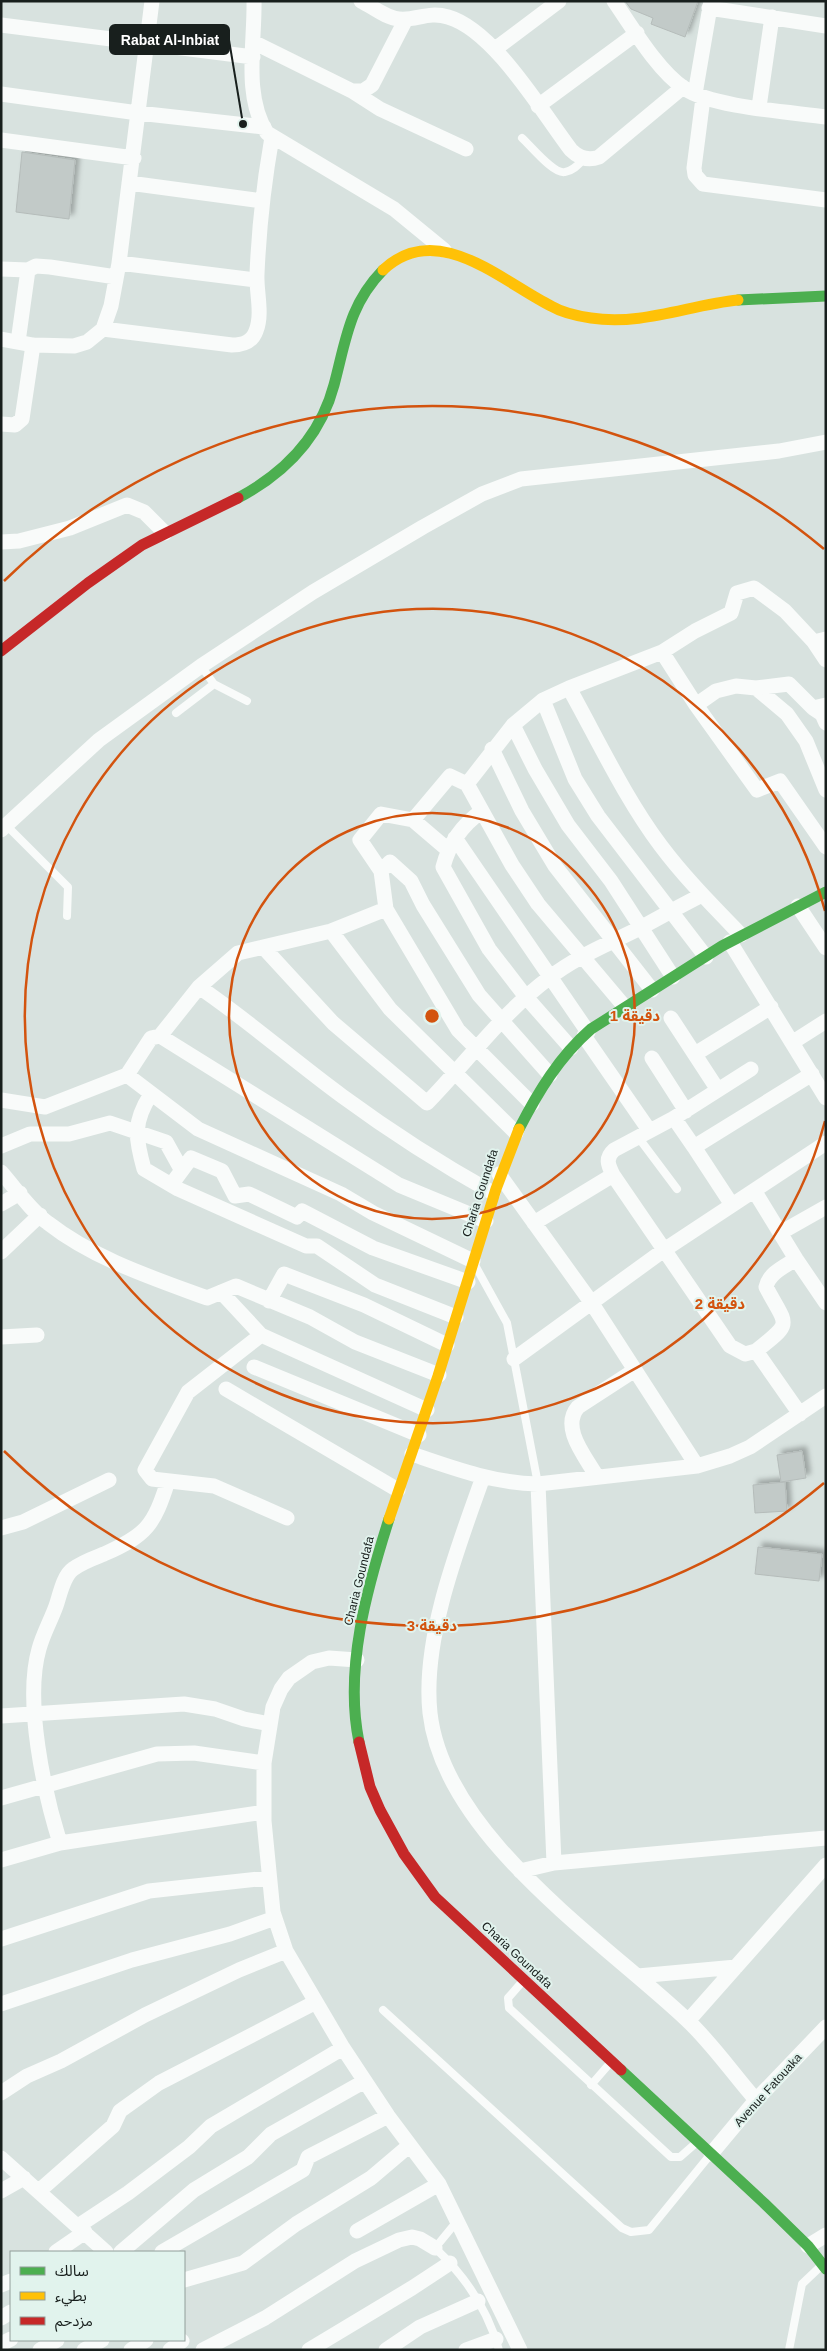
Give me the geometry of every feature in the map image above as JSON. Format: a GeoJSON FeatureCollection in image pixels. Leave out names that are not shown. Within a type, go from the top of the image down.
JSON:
{"type":"FeatureCollection","features":[{"type":"Feature","properties":{"kind":"street"},"geometry":{"type":"LineString","coordinates":[[1,339],[34,345],[74,346],[86,342],[103,328],[111,306],[134,158],[152,1]]}},
{"type":"Feature","properties":{"kind":"street"},"geometry":{"type":"LineString","coordinates":[[103,328],[241,345],[253,337],[257,330],[256,280],[268,132],[254,94],[254,1]]}},
{"type":"Feature","properties":{"kind":"street"},"geometry":{"type":"LineString","coordinates":[[361,1],[390,17],[410,18],[438,14],[450,17],[466,26],[495,49],[577,156],[592,159],[599,156],[693,93]]}},
{"type":"Feature","properties":{"kind":"street"},"geometry":{"type":"LineString","coordinates":[[352,91],[363,91],[372,85],[410,18],[431,1]]}},
{"type":"Feature","properties":{"kind":"street"},"geometry":{"type":"LineString","coordinates":[[495,49],[559,1]]}},
{"type":"Feature","properties":{"kind":"street"},"geometry":{"type":"LineString","coordinates":[[614,1],[668,75],[693,93],[759,107],[826,117]]}},
{"type":"Feature","properties":{"kind":"street"},"geometry":{"type":"LineString","coordinates":[[826,26],[772,18],[710,4],[693,93],[694,168],[699,181],[703,184],[826,200]]}},
{"type":"Feature","properties":{"kind":"street"},"geometry":{"type":"LineString","coordinates":[[759,107],[772,18]]}},
{"type":"Feature","properties":{"kind":"street"},"geometry":{"type":"LineString","coordinates":[[1,25],[147,43],[253,50],[352,91],[380,109],[466,149]]}},
{"type":"Feature","properties":{"kind":"street"},"geometry":{"type":"LineString","coordinates":[[538,106],[637,33]]}},
{"type":"Feature","properties":{"kind":"street"},"geometry":{"type":"LineString","coordinates":[[1,94],[268,132],[394,209],[444,250]]}},
{"type":"Feature","properties":{"kind":"street"},"geometry":{"type":"LineString","coordinates":[[1,140],[134,158]]}},
{"type":"Feature","properties":{"kind":"street"},"geometry":{"type":"LineString","coordinates":[[129,183],[262,201]]}},
{"type":"Feature","properties":{"kind":"street"},"geometry":{"type":"LineString","coordinates":[[1,651],[127,556],[165,533],[242,497],[267,482],[290,462],[308,442],[326,410],[350,317],[358,297],[369,282],[389,265],[406,255],[422,251],[444,250],[461,254],[484,266],[535,300],[574,316],[605,320],[645,318],[725,302],[826,296]]}},
{"type":"Feature","properties":{"kind":"street"},"geometry":{"type":"LineString","coordinates":[[1,269],[28,270],[36,266],[256,280]]}},
{"type":"Feature","properties":{"kind":"street"},"geometry":{"type":"LineString","coordinates":[[18,342],[28,270]]}},
{"type":"Feature","properties":{"kind":"street"},"geometry":{"type":"LineString","coordinates":[[1,424],[15,424],[22,419],[34,345]]}},
{"type":"Feature","properties":{"kind":"street"},"geometry":{"type":"LineString","coordinates":[[4,827],[99,740],[201,666],[313,592],[482,494],[521,479],[567,472],[715,459],[779,451],[826,442]]}},
{"type":"Feature","properties":{"kind":"street"},"geometry":{"type":"LineString","coordinates":[[1,542],[49,534],[127,504],[144,512],[165,533]]}},
{"type":"Feature","properties":{"kind":"street"},"geometry":{"type":"LineString","coordinates":[[467,784],[492,749],[513,725],[543,700],[568,688],[662,652],[696,631],[731,613],[737,593],[754,588],[785,611],[820,640],[826,660]]}},
{"type":"Feature","properties":{"kind":"street"},"geometry":{"type":"LineString","coordinates":[[662,652],[696,706],[757,790],[780,780],[826,847]]}},
{"type":"Feature","properties":{"kind":"street"},"geometry":{"type":"LineString","coordinates":[[696,706],[716,691],[736,686],[756,688],[789,684],[820,706],[826,722]]}},
{"type":"Feature","properties":{"kind":"street"},"geometry":{"type":"LineString","coordinates":[[568,688],[661,846],[735,938],[772,1007],[826,1098]]}},
{"type":"Feature","properties":{"kind":"street"},"geometry":{"type":"LineString","coordinates":[[756,688],[787,714],[806,741],[826,790]]}},
{"type":"Feature","properties":{"kind":"street"},"geometry":{"type":"LineString","coordinates":[[543,700],[574,779],[598,816],[706,957]]}},
{"type":"Feature","properties":{"kind":"street"},"geometry":{"type":"LineString","coordinates":[[513,725],[535,769],[568,826],[611,880],[673,977]]}},
{"type":"Feature","properties":{"kind":"street"},"geometry":{"type":"LineString","coordinates":[[492,749],[522,811],[555,866],[652,990]]}},
{"type":"Feature","properties":{"kind":"street"},"geometry":{"type":"LineString","coordinates":[[413,820],[450,776],[467,784],[512,866],[538,904],[624,1006]]}},
{"type":"Feature","properties":{"kind":"street"},"geometry":{"type":"LineString","coordinates":[[482,811],[469,819],[451,844],[442,867],[489,949],[526,997],[571,1048]]}},
{"type":"Feature","properties":{"kind":"street"},"geometry":{"type":"LineString","coordinates":[[532,1104],[458,1030],[386,908],[381,871],[360,840],[381,814],[413,820],[451,844],[550,977],[586,1034],[644,1134]]}},
{"type":"Feature","properties":{"kind":"street"},"geometry":{"type":"LineString","coordinates":[[381,871],[390,862],[412,882],[423,905],[479,995],[550,1075]]}},
{"type":"Feature","properties":{"kind":"street","name":"Charia Goundafa"},"geometry":{"type":"LineString","coordinates":[[824,2267],[808,2246],[435,1897],[405,1858],[380,1814],[366,1776],[359,1744],[355,1711],[356,1660],[367,1602],[398,1490],[428,1410],[499,1174],[516,1133],[532,1104],[550,1075],[571,1048],[586,1034],[624,1006],[735,938],[826,892]]}},
{"type":"Feature","properties":{"kind":"street"},"geometry":{"type":"LineString","coordinates":[[263,946],[333,1023],[427,1103],[456,1074],[476,1047],[526,997],[550,977],[582,957],[702,895]]}},
{"type":"Feature","properties":{"kind":"street"},"geometry":{"type":"LineString","coordinates":[[798,906],[826,948]]}},
{"type":"Feature","properties":{"kind":"street"},"geometry":{"type":"LineString","coordinates":[[1,1100],[45,1107],[127,1075],[151,1038],[160,1036],[199,987],[238,953],[330,932],[386,908]]}},
{"type":"Feature","properties":{"kind":"street"},"geometry":{"type":"LineString","coordinates":[[330,932],[390,1009],[516,1133]]}},
{"type":"Feature","properties":{"kind":"street"},"geometry":{"type":"LineString","coordinates":[[199,987],[246,1019],[340,1095],[427,1156],[493,1193]]}},
{"type":"Feature","properties":{"kind":"street"},"geometry":{"type":"LineString","coordinates":[[695,1054],[772,1007]]}},
{"type":"Feature","properties":{"kind":"street"},"geometry":{"type":"LineString","coordinates":[[671,1018],[718,1090]]}},
{"type":"Feature","properties":{"kind":"street"},"geometry":{"type":"LineString","coordinates":[[793,1042],[826,1021]]}},
{"type":"Feature","properties":{"kind":"street"},"geometry":{"type":"LineString","coordinates":[[160,1036],[399,1184],[486,1221]]}},
{"type":"Feature","properties":{"kind":"street"},"geometry":{"type":"LineString","coordinates":[[652,1058],[694,1147],[732,1205]]}},
{"type":"Feature","properties":{"kind":"street"},"geometry":{"type":"LineString","coordinates":[[751,1069],[680,1114],[610,1154],[608,1164],[613,1175],[730,1346],[745,1354],[756,1351],[782,1331],[784,1326],[783,1315],[766,1288],[768,1280],[773,1274],[796,1259]]}},
{"type":"Feature","properties":{"kind":"street"},"geometry":{"type":"LineString","coordinates":[[694,1147],[812,1074]]}},
{"type":"Feature","properties":{"kind":"street"},"geometry":{"type":"LineString","coordinates":[[127,1075],[198,1129],[341,1194],[373,1213],[473,1261]]}},
{"type":"Feature","properties":{"kind":"street"},"geometry":{"type":"LineString","coordinates":[[151,1094],[139,1112],[136,1143],[144,1169],[170,1185],[306,1246],[317,1246],[375,1285],[456,1317]]}},
{"type":"Feature","properties":{"kind":"street"},"geometry":{"type":"LineString","coordinates":[[1,1146],[30,1134],[69,1134],[110,1123],[137,1134],[166,1142],[181,1169]]}},
{"type":"Feature","properties":{"kind":"street"},"geometry":{"type":"LineString","coordinates":[[514,1359],[664,1250],[755,1192],[826,1143]]}},
{"type":"Feature","properties":{"kind":"street"},"geometry":{"type":"LineString","coordinates":[[170,1185],[191,1158],[222,1171],[235,1196],[249,1194],[297,1217],[302,1212],[373,1248],[468,1282]]}},
{"type":"Feature","properties":{"kind":"street"},"geometry":{"type":"LineString","coordinates":[[1,1172],[40,1215],[81,1246],[133,1270],[207,1298],[236,1286],[310,1317],[355,1342],[439,1375]]}},
{"type":"Feature","properties":{"kind":"street"},"geometry":{"type":"LineString","coordinates":[[499,1174],[591,1302],[697,1466]]}},
{"type":"Feature","properties":{"kind":"street"},"geometry":{"type":"LineString","coordinates":[[534,1223],[613,1175]]}},
{"type":"Feature","properties":{"kind":"street"},"geometry":{"type":"LineString","coordinates":[[755,1192],[796,1259],[826,1303]]}},
{"type":"Feature","properties":{"kind":"street"},"geometry":{"type":"LineString","coordinates":[[1,1204],[20,1193]]}},
{"type":"Feature","properties":{"kind":"street"},"geometry":{"type":"LineString","coordinates":[[780,1233],[826,1207]]}},
{"type":"Feature","properties":{"kind":"street"},"geometry":{"type":"LineString","coordinates":[[1,1252],[40,1215]]}},
{"type":"Feature","properties":{"kind":"street"},"geometry":{"type":"LineString","coordinates":[[269,1301],[284,1274],[364,1306],[447,1346]]}},
{"type":"Feature","properties":{"kind":"street"},"geometry":{"type":"LineString","coordinates":[[221,1292],[261,1336],[428,1410]]}},
{"type":"Feature","properties":{"kind":"street"},"geometry":{"type":"LineString","coordinates":[[1,1338],[37,1335]]}},
{"type":"Feature","properties":{"kind":"street"},"geometry":{"type":"LineString","coordinates":[[261,1336],[188,1392],[145,1470],[148,1477],[214,1486],[287,1518]]}},
{"type":"Feature","properties":{"kind":"street"},"geometry":{"type":"LineString","coordinates":[[756,1351],[800,1414]]}},
{"type":"Feature","properties":{"kind":"street"},"geometry":{"type":"LineString","coordinates":[[254,1367],[420,1435]]}},
{"type":"Feature","properties":{"kind":"street"},"geometry":{"type":"LineString","coordinates":[[597,1478],[572,1430],[572,1414],[578,1407],[635,1370]]}},
{"type":"Feature","properties":{"kind":"street"},"geometry":{"type":"LineString","coordinates":[[226,1389],[398,1490]]}},
{"type":"Feature","properties":{"kind":"street"},"geometry":{"type":"LineString","coordinates":[[412,1454],[483,1477],[512,1483],[538,1484],[697,1466],[730,1456],[750,1447],[826,1396]]}},
{"type":"Feature","properties":{"kind":"street"},"geometry":{"type":"LineString","coordinates":[[483,1477],[458,1549],[433,1644],[429,1677],[430,1712],[434,1742],[444,1768],[481,1824],[520,1871],[554,1904],[688,2021],[756,2100]]}},
{"type":"Feature","properties":{"kind":"street"},"geometry":{"type":"LineString","coordinates":[[1,1528],[23,1522],[109,1480]]}},
{"type":"Feature","properties":{"kind":"street"},"geometry":{"type":"LineString","coordinates":[[60,1843],[45,1787],[36,1713],[35,1674],[39,1648],[72,1569],[127,1544],[150,1525],[158,1511],[168,1481]]}},
{"type":"Feature","properties":{"kind":"street"},"geometry":{"type":"LineString","coordinates":[[538,1484],[554,1863]]}},
{"type":"Feature","properties":{"kind":"street"},"geometry":{"type":"LineString","coordinates":[[356,1660],[320,1659],[300,1670],[289,1678],[281,1688],[273,1707],[264,1763],[264,1812],[268,1878],[275,1918],[286,1951],[343,2048],[410,2148],[439,2184],[520,2350]]}},
{"type":"Feature","properties":{"kind":"street"},"geometry":{"type":"LineString","coordinates":[[1,1716],[184,1704],[215,1709],[244,1719],[270,1724]]}},
{"type":"Feature","properties":{"kind":"street"},"geometry":{"type":"LineString","coordinates":[[1,1798],[45,1787],[144,1756],[168,1752],[194,1753],[264,1763]]}},
{"type":"Feature","properties":{"kind":"street"},"geometry":{"type":"LineString","coordinates":[[1,1860],[60,1843],[264,1812]]}},
{"type":"Feature","properties":{"kind":"street"},"geometry":{"type":"LineString","coordinates":[[520,1871],[554,1863],[826,1838]]}},
{"type":"Feature","properties":{"kind":"street"},"geometry":{"type":"LineString","coordinates":[[688,2021],[826,1865]]}},
{"type":"Feature","properties":{"kind":"street"},"geometry":{"type":"LineString","coordinates":[[1,1939],[149,1891],[268,1878]]}},
{"type":"Feature","properties":{"kind":"street"},"geometry":{"type":"LineString","coordinates":[[1,2004],[132,1960],[214,1939],[275,1918]]}},
{"type":"Feature","properties":{"kind":"street"},"geometry":{"type":"LineString","coordinates":[[1,2093],[27,2076],[61,2062],[145,2015],[239,1970],[286,1951]]}},
{"type":"Feature","properties":{"kind":"street"},"geometry":{"type":"LineString","coordinates":[[638,1976],[736,1967]]}},
{"type":"Feature","properties":{"kind":"street"},"geometry":{"type":"LineString","coordinates":[[39,2191],[113,2126],[120,2111],[159,2083],[316,2002]]}},
{"type":"Feature","properties":{"kind":"street","name":"Avenue Fatouaka"},"geometry":{"type":"LineString","coordinates":[[711,2154],[756,2100],[826,2027]]}},
{"type":"Feature","properties":{"kind":"street"},"geometry":{"type":"LineString","coordinates":[[57,2251],[82,2229],[189,2147],[212,2126],[343,2048]]}},
{"type":"Feature","properties":{"kind":"street"},"geometry":{"type":"LineString","coordinates":[[122,2251],[194,2190],[248,2157],[271,2134],[365,2080]]}},
{"type":"Feature","properties":{"kind":"street"},"geometry":{"type":"LineString","coordinates":[[164,2251],[303,2170],[308,2157],[388,2116]]}},
{"type":"Feature","properties":{"kind":"street"},"geometry":{"type":"LineString","coordinates":[[185,2280],[243,2263],[283,2233],[371,2178],[404,2150],[410,2148]]}},
{"type":"Feature","properties":{"kind":"street"},"geometry":{"type":"LineString","coordinates":[[1,2158],[82,2229],[102,2251]]}},
{"type":"Feature","properties":{"kind":"street"},"geometry":{"type":"LineString","coordinates":[[1,2191],[24,2178]]}},
{"type":"Feature","properties":{"kind":"street"},"geometry":{"type":"LineString","coordinates":[[357,2232],[439,2184]]}},
{"type":"Feature","properties":{"kind":"street"},"geometry":{"type":"LineString","coordinates":[[808,2246],[826,2235]]}},
{"type":"Feature","properties":{"kind":"street"},"geometry":{"type":"LineString","coordinates":[[203,2350],[265,2318],[355,2261],[399,2240],[412,2237],[420,2239],[435,2248]]}},
{"type":"Feature","properties":{"kind":"street"},"geometry":{"type":"LineString","coordinates":[[309,2350],[450,2263]]}},
{"type":"Feature","properties":{"kind":"street"},"geometry":{"type":"LineString","coordinates":[[386,2350],[420,2327],[478,2301]]}},
{"type":"Feature","properties":{"kind":"street"},"geometry":{"type":"LineString","coordinates":[[40,2350],[55,2341]]}},
{"type":"Feature","properties":{"kind":"street"},"geometry":{"type":"LineString","coordinates":[[84,2350],[100,2341]]}},
{"type":"Feature","properties":{"kind":"street"},"geometry":{"type":"LineString","coordinates":[[132,2350],[145,2341]]}},
{"type":"Feature","properties":{"kind":"street"},"geometry":{"type":"LineString","coordinates":[[466,2350],[498,2344]]}},
{"type":"Feature","properties":{"kind":"lane"},"geometry":{"type":"LineString","coordinates":[[522,138],[556,172],[564,173],[574,169],[585,158]]}},
{"type":"Feature","properties":{"kind":"lane"},"geometry":{"type":"LineString","coordinates":[[201,666],[214,684],[247,701]]}},
{"type":"Feature","properties":{"kind":"lane"},"geometry":{"type":"LineString","coordinates":[[176,713],[214,684]]}},
{"type":"Feature","properties":{"kind":"lane"},"geometry":{"type":"LineString","coordinates":[[4,827],[68,887],[67,916]]}},
{"type":"Feature","properties":{"kind":"lane"},"geometry":{"type":"LineString","coordinates":[[644,1134],[678,1189]]}},
{"type":"Feature","properties":{"kind":"lane"},"geometry":{"type":"LineString","coordinates":[[473,1261],[507,1323],[538,1484]]}},
{"type":"Feature","properties":{"kind":"lane"},"geometry":{"type":"LineString","coordinates":[[524,1980],[508,1998],[509,2008],[590,2085],[671,2158],[680,2157],[697,2141]]}},
{"type":"Feature","properties":{"kind":"lane"},"geometry":{"type":"LineString","coordinates":[[383,2010],[622,2228],[631,2232],[649,2230],[711,2154]]}},
{"type":"Feature","properties":{"kind":"lane"},"geometry":{"type":"LineString","coordinates":[[590,2085],[612,2062]]}},
{"type":"Feature","properties":{"kind":"lane"},"geometry":{"type":"LineString","coordinates":[[458,2220],[435,2248],[450,2263],[478,2301],[498,2344]]}},
{"type":"Feature","properties":{"kind":"lane"},"geometry":{"type":"LineString","coordinates":[[789,2350],[802,2284],[824,2267]]}},
{"type":"Feature","properties":{"kind":"building"},"geometry":{"type":"Polygon","coordinates":[[[625,1],[698,1],[685,37],[651,24],[653,18],[631,9],[625,1]]]}},
{"type":"Feature","properties":{"kind":"building"},"geometry":{"type":"Polygon","coordinates":[[[22,152],[75,160],[69,219],[16,212],[22,152]]]}},
{"type":"Feature","properties":{"kind":"building"},"geometry":{"type":"Polygon","coordinates":[[[802,1451],[806,1478],[781,1482],[777,1455],[802,1451]]]}},
{"type":"Feature","properties":{"kind":"building"},"geometry":{"type":"Polygon","coordinates":[[[785,1482],[787,1511],[755,1513],[753,1485],[785,1482]]]}},
{"type":"Feature","properties":{"kind":"building"},"geometry":{"type":"Polygon","coordinates":[[[758,1547],[822,1554],[819,1581],[755,1574],[758,1547]]]}},
{"type":"Feature","properties":{"kind":"traffic: fast"},"geometry":{"type":"LineString","coordinates":[[238,498],[271,477],[285,465],[298,452],[320,422],[334,385],[350,324],[363,296],[383,270]]}},
{"type":"Feature","properties":{"kind":"traffic: fast"},"geometry":{"type":"LineString","coordinates":[[738,300],[826,296]]}},
{"type":"Feature","properties":{"kind":"traffic: fast"},"geometry":{"type":"LineString","coordinates":[[519,1129],[559,1063],[591,1029],[722,946],[826,892]]}},
{"type":"Feature","properties":{"kind":"traffic: fast"},"geometry":{"type":"LineString","coordinates":[[359,1742],[355,1714],[356,1658],[366,1601],[389,1519]]}},
{"type":"Feature","properties":{"kind":"traffic: fast"},"geometry":{"type":"LineString","coordinates":[[621,2070],[764,2203],[808,2246],[826,2269]]}},
{"type":"Feature","properties":{"kind":"traffic: slow"},"geometry":{"type":"LineString","coordinates":[[383,270],[404,256],[425,251],[447,252],[490,270],[560,311],[610,320],[647,317],[738,300]]}},
{"type":"Feature","properties":{"kind":"traffic: slow"},"geometry":{"type":"LineString","coordinates":[[389,1519],[438,1376],[496,1189],[519,1129]]}},
{"type":"Feature","properties":{"kind":"traffic: jam"},"geometry":{"type":"LineString","coordinates":[[1,651],[88,583],[142,545],[238,498]]}},
{"type":"Feature","properties":{"kind":"traffic: jam"},"geometry":{"type":"LineString","coordinates":[[359,1742],[370,1787],[380,1810],[404,1854],[435,1897],[621,2070]]}},
{"type":"Feature","properties":{"kind":"place","name":"Rabat Al-Inbiat"},"geometry":{"type":"Point","coordinates":[243,124]}}]}
